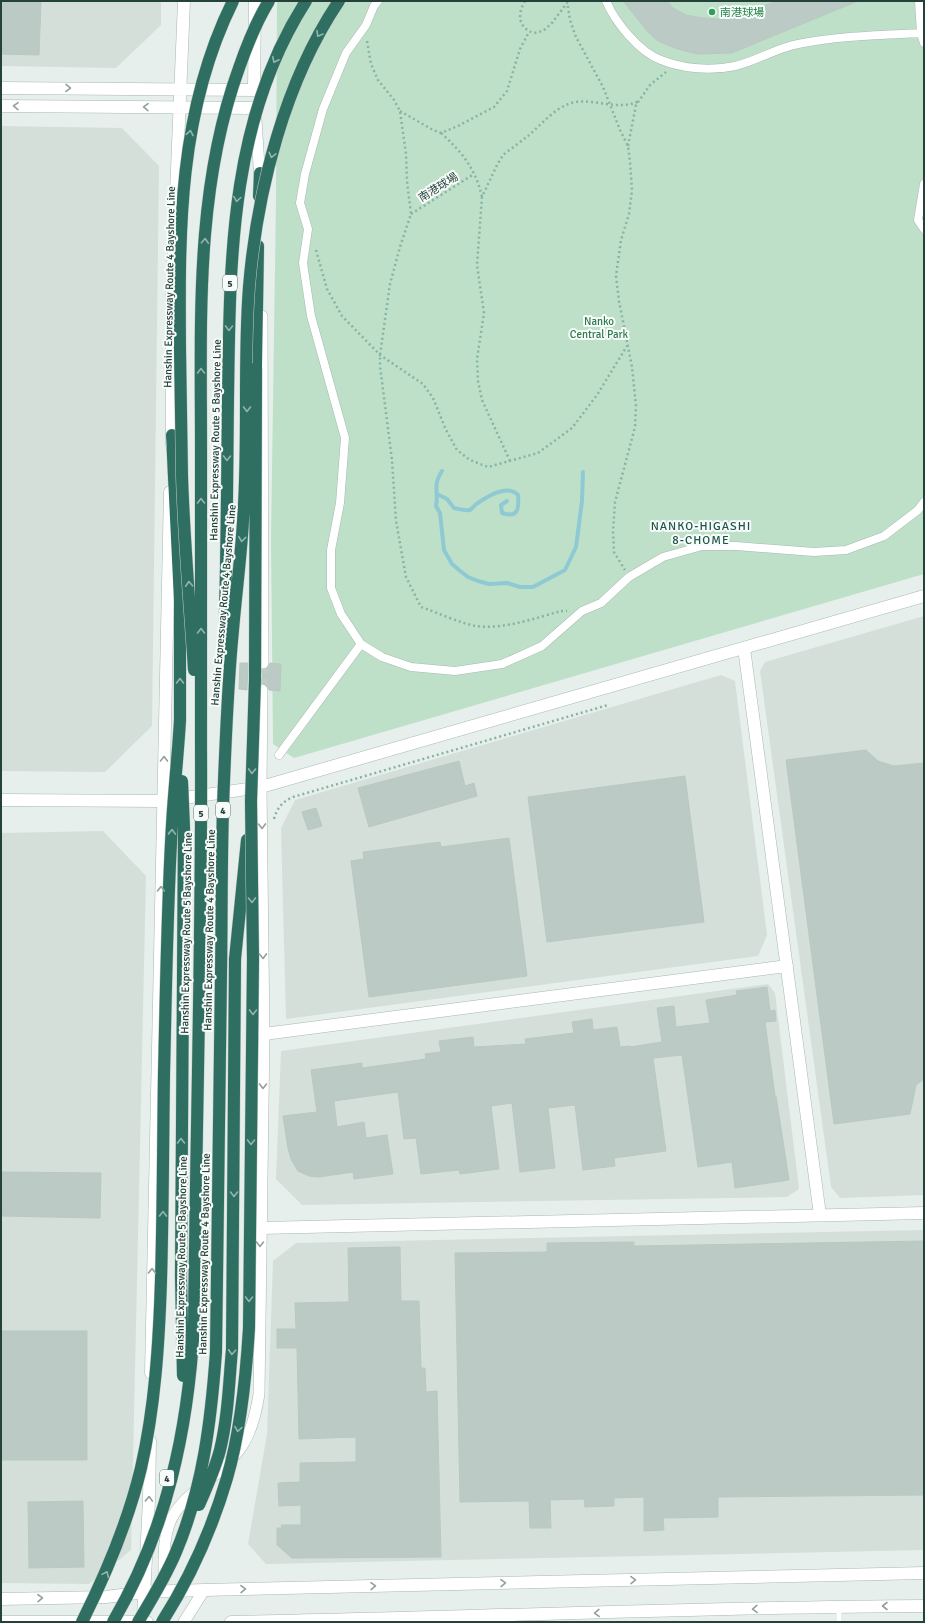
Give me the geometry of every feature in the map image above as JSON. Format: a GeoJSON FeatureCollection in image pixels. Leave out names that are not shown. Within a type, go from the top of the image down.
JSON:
{"type":"FeatureCollection","features":[{"type":"Feature","properties":{"kind":"highway","name":"Hanshin Expressway Route 4 Bayshore Line"},"geometry":{"type":"LineString","coordinates":[[106,1622],[131,1578],[146,1545],[156,1516],[173,1451],[179,1417],[186,1354],[188,1323],[196,768],[194,674],[182,477],[180,317],[181,236],[184,176],[198,93],[217,38],[233,1]]}},
{"type":"Feature","properties":{"kind":"highway","name":"Hanshin Expressway Route 5 Bayshore Line"},"geometry":{"type":"LineString","coordinates":[[113,1622],[137,1578],[161,1517],[178,1453],[190,1377],[194,1325],[202,767],[201,326],[205,230],[209,189],[222,121],[245,50],[260,16],[269,1]]}},
{"type":"Feature","properties":{"kind":"highway","name":"Hanshin Expressway Route 5 Bayshore Line"},"geometry":{"type":"LineString","coordinates":[[132,1622],[156,1581],[171,1551],[183,1520],[199,1458],[204,1425],[210,1352],[219,783],[226,578],[230,293],[234,224],[244,162],[260,97],[272,65],[306,1]]}},
{"type":"Feature","properties":{"kind":"highway","name":"Hanshin Expressway Route 4 Bayshore Line"},"geometry":{"type":"LineString","coordinates":[[138,1622],[176,1553],[187,1523],[204,1460],[214,1387],[216,1352],[224,783],[232,636],[246,475],[248,314],[252,258],[269,168],[286,110],[297,78],[312,46],[339,1]]}},
{"type":"Feature","properties":{"kind":"highway"},"geometry":{"type":"LineString","coordinates":[[162,1622],[186,1581],[214,1517],[227,1478],[236,1442],[246,1366],[248,1328],[253,958],[251,801],[255,673],[256,368],[260,173]]}},
{"type":"Feature","properties":{"kind":"highway"},"geometry":{"type":"LineString","coordinates":[[172,435],[180,601],[180,720],[184,828],[181,1276],[184,1418]]}},
{"type":"Feature","properties":{"kind":"highway"},"geometry":{"type":"LineString","coordinates":[[82,1622],[107,1573],[131,1503],[141,1466],[154,1388],[160,1318],[164,1071],[172,825],[180,720]]}},
{"type":"Feature","properties":{"kind":"highway"},"geometry":{"type":"LineString","coordinates":[[156,1581],[189,1525],[207,1488],[220,1450],[227,1411],[232,1349],[233,1304],[235,959],[251,801]]}},
{"type":"Feature","properties":{"kind":"street"},"geometry":{"type":"LineString","coordinates":[[143,1622],[149,1500],[168,544],[172,435],[172,289],[184,1]]}},
{"type":"Feature","properties":{"kind":"street"},"geometry":{"type":"LineString","coordinates":[[254,1],[254,90],[260,173],[263,366],[263,663]]}},
{"type":"Feature","properties":{"kind":"street"},"geometry":{"type":"LineString","coordinates":[[378,1],[374,6],[366,25],[346,53],[323,109],[305,174],[300,203],[308,229],[303,263],[311,316],[345,438],[340,503],[331,550],[331,588],[341,614],[361,644],[382,657],[411,667],[455,671],[502,664],[542,646],[582,611],[602,602],[629,577],[663,557],[702,546],[736,546],[814,552],[846,550],[884,536],[918,510],[924,502]]}},
{"type":"Feature","properties":{"kind":"street"},"geometry":{"type":"LineString","coordinates":[[606,1],[620,24],[637,44],[660,60],[704,69],[735,66],[797,44],[859,36],[922,33]]}},
{"type":"Feature","properties":{"kind":"street"},"geometry":{"type":"LineString","coordinates":[[919,1],[924,43]]}},
{"type":"Feature","properties":{"kind":"street"},"geometry":{"type":"LineString","coordinates":[[1,88],[254,90]]}},
{"type":"Feature","properties":{"kind":"street"},"geometry":{"type":"LineString","coordinates":[[1,106],[255,108]]}},
{"type":"Feature","properties":{"kind":"street"},"geometry":{"type":"LineString","coordinates":[[924,184],[918,220],[924,229]]}},
{"type":"Feature","properties":{"kind":"street"},"geometry":{"type":"LineString","coordinates":[[1,800],[163,800],[261,787],[924,596]]}},
{"type":"Feature","properties":{"kind":"street"},"geometry":{"type":"LineString","coordinates":[[279,755],[361,644]]}},
{"type":"Feature","properties":{"kind":"street"},"geometry":{"type":"LineString","coordinates":[[744,648],[820,1214]]}},
{"type":"Feature","properties":{"kind":"street"},"geometry":{"type":"LineString","coordinates":[[163,1592],[166,1538],[170,1522],[178,1508],[186,1499],[224,1468],[237,1454],[247,1439],[255,1416],[259,1394],[264,1034],[261,787],[262,690]]}},
{"type":"Feature","properties":{"kind":"street"},"geometry":{"type":"LineString","coordinates":[[264,1034],[787,966]]}},
{"type":"Feature","properties":{"kind":"street"},"geometry":{"type":"LineString","coordinates":[[261,1228],[924,1212]]}},
{"type":"Feature","properties":{"kind":"street"},"geometry":{"type":"LineString","coordinates":[[1,1599],[106,1597],[145,1592],[204,1590],[924,1573]]}},
{"type":"Feature","properties":{"kind":"street"},"geometry":{"type":"LineString","coordinates":[[184,1622],[204,1590]]}},
{"type":"Feature","properties":{"kind":"street"},"geometry":{"type":"LineString","coordinates":[[231,1622],[398,1621],[839,1606],[924,1606]]}},
{"type":"Feature","properties":{"kind":"street"},"geometry":{"type":"LineString","coordinates":[[1,1622],[147,1622]]}},
{"type":"Feature","properties":{"kind":"lane"},"geometry":{"type":"LineString","coordinates":[[839,1606],[839,1622]]}},
{"type":"Feature","properties":{"kind":"path"},"geometry":{"type":"LineString","coordinates":[[525,1],[521,7],[521,24],[529,32],[534,34],[543,31],[552,23],[567,2]]}},
{"type":"Feature","properties":{"kind":"path"},"geometry":{"type":"LineString","coordinates":[[567,2],[570,20],[576,37],[603,87],[628,146]]}},
{"type":"Feature","properties":{"kind":"path"},"geometry":{"type":"LineString","coordinates":[[366,25],[371,64],[378,80],[394,100],[400,111],[406,154],[411,214],[390,284],[380,355],[380,366],[392,460],[396,521],[406,577],[421,606],[476,626],[496,626],[528,620],[561,611],[582,611]]}},
{"type":"Feature","properties":{"kind":"path"},"geometry":{"type":"LineString","coordinates":[[441,132],[458,126],[494,106],[501,100],[507,91],[520,49],[529,32]]}},
{"type":"Feature","properties":{"kind":"path"},"geometry":{"type":"LineString","coordinates":[[629,577],[614,552],[613,531],[615,502],[635,427],[636,406],[632,367],[619,301],[616,276],[621,240],[629,214],[632,190],[628,146],[636,105],[650,85],[676,64]]}},
{"type":"Feature","properties":{"kind":"path"},"geometry":{"type":"LineString","coordinates":[[510,461],[482,400],[478,381],[477,359],[484,313],[477,265],[482,197],[503,155],[558,109],[576,102],[630,105],[639,101]]}},
{"type":"Feature","properties":{"kind":"path","name":"南港球場"},"geometry":{"type":"LineString","coordinates":[[400,111],[433,130],[441,132],[462,153],[479,182],[482,197]]}},
{"type":"Feature","properties":{"kind":"path","name":"南港球場"},"geometry":{"type":"LineString","coordinates":[[411,214],[474,174]]}},
{"type":"Feature","properties":{"kind":"path"},"geometry":{"type":"LineString","coordinates":[[315,248],[326,289],[334,305],[342,316],[380,355],[423,384],[433,398],[446,430],[457,450],[470,460],[488,467],[538,453],[572,428],[597,395],[627,345]]}},
{"type":"Feature","properties":{"kind":"path"},"geometry":{"type":"LineString","coordinates":[[274,821],[279,807],[285,800],[608,705]]}},
{"type":"Feature","properties":{"kind":"shaded area"},"geometry":{"type":"Polygon","coordinates":[[[1,1],[161,1],[161,25],[116,68],[1,66],[1,1]]]}},
{"type":"Feature","properties":{"kind":"shaded area"},"geometry":{"type":"Polygon","coordinates":[[[1,126],[122,128],[159,166],[152,726],[105,772],[1,771],[1,126]]]}},
{"type":"Feature","properties":{"kind":"shaded area"},"geometry":{"type":"Polygon","coordinates":[[[924,616],[924,1195],[840,1198],[831,1187],[760,671],[765,662],[924,616]]]}},
{"type":"Feature","properties":{"kind":"shaded area"},"geometry":{"type":"Polygon","coordinates":[[[721,675],[735,681],[767,935],[758,956],[286,1019],[281,828],[295,800],[721,675]]]}},
{"type":"Feature","properties":{"kind":"shaded area"},"geometry":{"type":"Polygon","coordinates":[[[103,831],[146,876],[131,1550],[89,1584],[1,1583],[1,833],[103,831]]]}},
{"type":"Feature","properties":{"kind":"shaded area"},"geometry":{"type":"Polygon","coordinates":[[[768,984],[775,993],[799,1189],[787,1197],[302,1205],[276,1179],[281,1051],[768,984]]]}},
{"type":"Feature","properties":{"kind":"shaded area"},"geometry":{"type":"Polygon","coordinates":[[[924,1230],[924,1550],[266,1564],[248,1544],[267,1434],[273,1261],[296,1243],[924,1230]]]}},
{"type":"Feature","properties":{"kind":"green space","name":"Nanko Central Park"},"geometry":{"type":"Polygon","coordinates":[[[277,1],[924,1],[924,574],[294,758],[273,744],[271,539],[276,199],[277,1]]]}},
{"type":"Feature","properties":{"kind":"building"},"geometry":{"type":"Polygon","coordinates":[[[1,1],[41,1],[39,55],[1,54],[1,1]]]}},
{"type":"Feature","properties":{"kind":"building"},"geometry":{"type":"Polygon","coordinates":[[[623,1],[667,1],[673,8],[686,15],[702,18],[723,19],[778,1],[858,1],[732,53],[697,54],[677,49],[658,41],[648,32],[623,1]]]}},
{"type":"Feature","properties":{"kind":"building"},"geometry":{"type":"Polygon","coordinates":[[[240,663],[248,663],[247,690],[239,689],[240,663]]]}},
{"type":"Feature","properties":{"kind":"building"},"geometry":{"type":"Polygon","coordinates":[[[270,663],[281,664],[280,691],[269,690],[268,686],[262,683],[263,670],[267,669],[270,663]]]}},
{"type":"Feature","properties":{"kind":"building"},"geometry":{"type":"Polygon","coordinates":[[[866,750],[878,761],[894,766],[924,763],[924,1079],[916,1085],[910,1114],[834,1124],[786,760],[866,750]]]}},
{"type":"Feature","properties":{"kind":"building"},"geometry":{"type":"Polygon","coordinates":[[[459,761],[465,786],[474,783],[477,796],[369,827],[358,788],[459,761]]]}},
{"type":"Feature","properties":{"kind":"building"},"geometry":{"type":"Polygon","coordinates":[[[685,776],[704,922],[547,942],[528,797],[685,776]]]}},
{"type":"Feature","properties":{"kind":"building"},"geometry":{"type":"Polygon","coordinates":[[[316,808],[322,826],[308,830],[302,812],[316,808]]]}},
{"type":"Feature","properties":{"kind":"building"},"geometry":{"type":"Polygon","coordinates":[[[509,838],[527,976],[369,997],[351,861],[364,859],[363,852],[440,842],[441,847],[509,838]]]}},
{"type":"Feature","properties":{"kind":"building"},"geometry":{"type":"Polygon","coordinates":[[[767,987],[770,1011],[775,1010],[776,1021],[765,1022],[775,1096],[789,1180],[735,1188],[732,1162],[698,1167],[682,1055],[653,1058],[666,1151],[614,1158],[615,1166],[583,1170],[575,1105],[548,1108],[555,1168],[520,1172],[512,1103],[491,1106],[499,1169],[460,1174],[459,1170],[421,1174],[416,1138],[404,1139],[398,1092],[334,1101],[337,1127],[364,1122],[366,1138],[387,1135],[393,1174],[354,1179],[353,1172],[319,1177],[309,1176],[298,1171],[291,1159],[283,1116],[317,1112],[311,1070],[362,1063],[362,1068],[426,1059],[425,1054],[441,1052],[439,1041],[473,1037],[474,1047],[526,1044],[525,1039],[574,1033],[572,1022],[592,1019],[593,1030],[617,1027],[620,1047],[662,1042],[657,1008],[674,1006],[676,1027],[710,1023],[706,1000],[737,995],[736,991],[767,987]]]}},
{"type":"Feature","properties":{"kind":"building"},"geometry":{"type":"Polygon","coordinates":[[[1,1172],[101,1173],[100,1218],[1,1216],[1,1172]]]}},
{"type":"Feature","properties":{"kind":"building"},"geometry":{"type":"Polygon","coordinates":[[[924,1241],[924,1495],[718,1497],[718,1517],[663,1518],[664,1530],[644,1531],[644,1497],[614,1498],[614,1506],[585,1507],[584,1499],[550,1500],[551,1528],[530,1528],[529,1501],[460,1502],[455,1253],[547,1252],[547,1243],[634,1242],[634,1246],[924,1241]]]}},
{"type":"Feature","properties":{"kind":"building"},"geometry":{"type":"Polygon","coordinates":[[[400,1247],[401,1301],[419,1301],[421,1368],[425,1368],[426,1392],[437,1391],[441,1557],[292,1558],[277,1545],[277,1528],[282,1528],[281,1525],[301,1525],[301,1505],[279,1506],[278,1483],[300,1482],[300,1463],[356,1462],[356,1437],[299,1439],[297,1348],[277,1348],[277,1329],[296,1329],[295,1303],[349,1302],[348,1248],[400,1247]]]}},
{"type":"Feature","properties":{"kind":"building"},"geometry":{"type":"Polygon","coordinates":[[[1,1331],[87,1331],[87,1460],[1,1460],[1,1331]]]}},
{"type":"Feature","properties":{"kind":"building"},"geometry":{"type":"Polygon","coordinates":[[[83,1501],[84,1567],[29,1568],[28,1502],[83,1501]]]}},
{"type":"Feature","properties":{"kind":"waterway"},"geometry":{"type":"LineString","coordinates":[[442,471],[436,485],[436,506],[440,513],[444,550],[452,564],[468,577],[478,581],[489,584],[507,583],[520,587],[533,587],[565,570],[576,547],[582,501],[583,472]]}},
{"type":"Feature","properties":{"kind":"waterway"},"geometry":{"type":"LineString","coordinates":[[437,494],[447,499],[454,508],[470,510],[485,498],[496,492],[508,490],[518,495],[518,508],[515,513],[502,513],[501,505],[507,501]]}},
{"type":"Feature","properties":{"kind":"tunnel"},"geometry":{"type":"LineString","coordinates":[[262,690],[263,663]]}},
{"type":"Feature","properties":{"kind":"place","name":"南港球場"},"geometry":{"type":"Point","coordinates":[712,12]}},
{"type":"Feature","properties":{"kind":"district","name":"NANKO-HIGASHI 8-CHOME"},"geometry":{"type":"Point","coordinates":[701,533]}}]}
